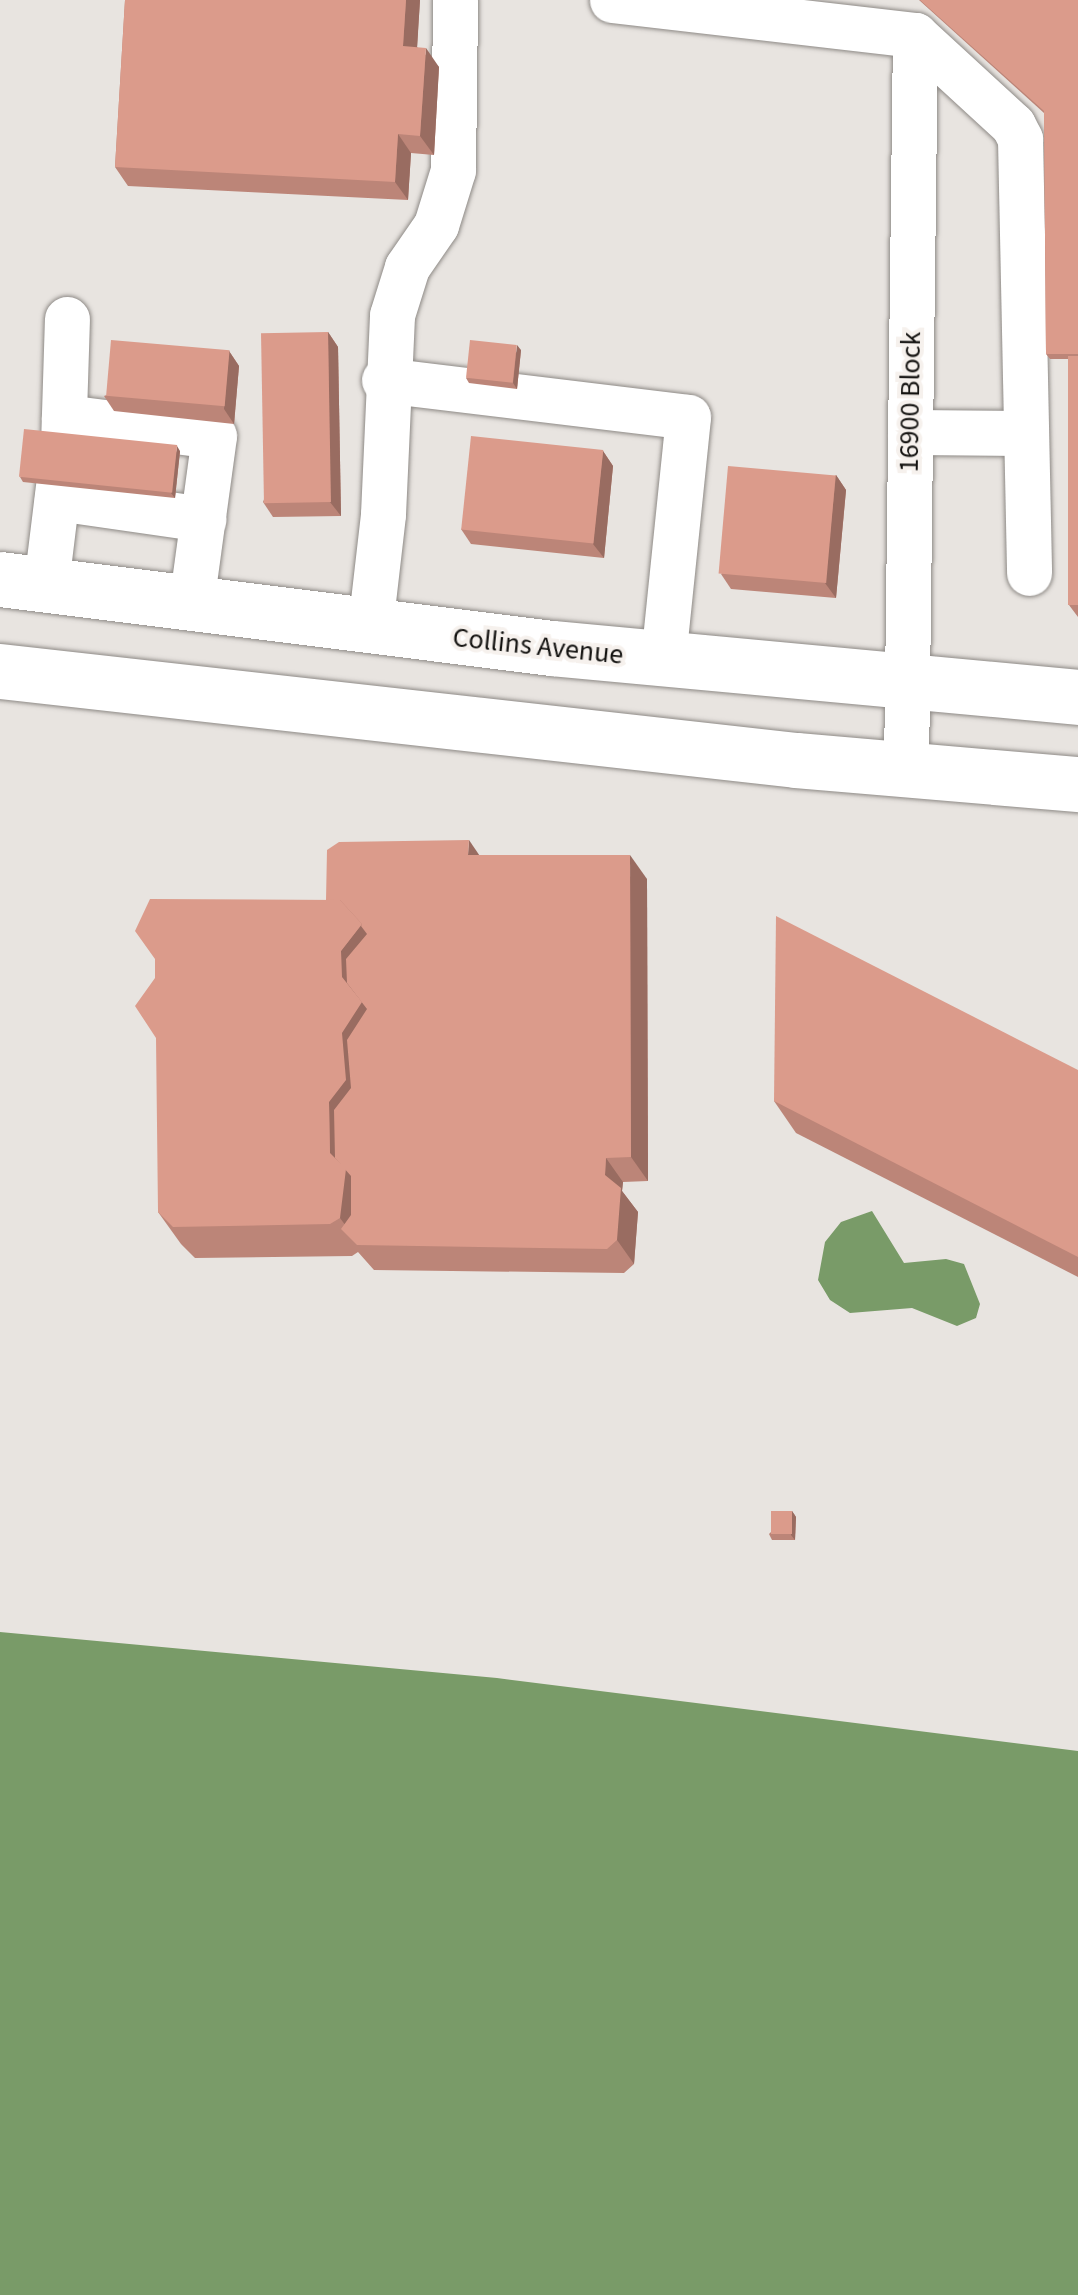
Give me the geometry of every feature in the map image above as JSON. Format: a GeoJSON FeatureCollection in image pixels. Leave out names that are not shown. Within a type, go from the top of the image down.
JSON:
{"type":"FeatureCollection","features":[{"type":"Feature","properties":{"kind":"main road","name":"Collins Avenue"},"geometry":{"type":"LineString","coordinates":[[12,580],[370,627],[663,659],[1078,697]]}},
{"type":"Feature","properties":{"kind":"main road"},"geometry":{"type":"LineString","coordinates":[[0,671],[906,769],[1078,784]]}},
{"type":"Feature","properties":{"kind":"lane"},"geometry":{"type":"LineString","coordinates":[[370,627],[384,514],[384,380],[392,315],[407,268],[436,225],[453,170],[454,0]]}},
{"type":"Feature","properties":{"kind":"lane"},"geometry":{"type":"LineString","coordinates":[[612,0],[915,35],[1013,125],[1020,139],[1029,573]]}},
{"type":"Feature","properties":{"kind":"lane","name":"16900 Block"},"geometry":{"type":"LineString","coordinates":[[906,769],[915,35]]}},
{"type":"Feature","properties":{"kind":"lane"},"geometry":{"type":"LineString","coordinates":[[66,320],[64,417],[101,504]]}},
{"type":"Feature","properties":{"kind":"lane"},"geometry":{"type":"LineString","coordinates":[[384,380],[688,417],[663,659]]}},
{"type":"Feature","properties":{"kind":"lane"},"geometry":{"type":"LineString","coordinates":[[64,417],[214,436],[192,603]]}},
{"type":"Feature","properties":{"kind":"lane"},"geometry":{"type":"LineString","coordinates":[[12,580],[101,504],[134,426]]}},
{"type":"Feature","properties":{"kind":"lane"},"geometry":{"type":"LineString","coordinates":[[910,432],[1025,433]]}},
{"type":"Feature","properties":{"kind":"lane"},"geometry":{"type":"LineString","coordinates":[[101,504],[203,518]]}},
{"type":"Feature","properties":{"kind":"shaded area"},"geometry":{"type":"Polygon","coordinates":[[[872,1211],[904,1263],[946,1259],[964,1264],[980,1304],[976,1318],[957,1326],[912,1308],[850,1313],[830,1300],[818,1280],[825,1242],[841,1222],[872,1211]]]}},
{"type":"Feature","properties":{"kind":"shaded area"},"geometry":{"type":"Polygon","coordinates":[[[0,1632],[497,1678],[1078,1751],[1078,2295],[0,2295],[0,1632]]]}},
{"type":"Feature","properties":{"kind":"building"},"geometry":{"type":"Polygon","coordinates":[[[125,0],[406,0],[403,46],[426,48],[420,136],[398,134],[395,182],[115,167],[125,0]]]}},
{"type":"Feature","properties":{"kind":"building"},"geometry":{"type":"Polygon","coordinates":[[[920,0],[1078,0],[1078,354],[1046,354],[1044,111],[920,0]]]}},
{"type":"Feature","properties":{"kind":"building"},"geometry":{"type":"Polygon","coordinates":[[[328,332],[331,502],[264,503],[261,333],[328,332]]]}},
{"type":"Feature","properties":{"kind":"building"},"geometry":{"type":"Polygon","coordinates":[[[111,340],[230,350],[225,406],[106,396],[111,340]]]}},
{"type":"Feature","properties":{"kind":"building"},"geometry":{"type":"Polygon","coordinates":[[[470,340],[517,345],[513,383],[466,378],[470,340]]]}},
{"type":"Feature","properties":{"kind":"building"},"geometry":{"type":"Polygon","coordinates":[[[1068,356],[1078,356],[1078,605],[1068,605],[1068,356]]]}},
{"type":"Feature","properties":{"kind":"building"},"geometry":{"type":"Polygon","coordinates":[[[24,429],[177,445],[172,493],[19,477],[24,429]]]}},
{"type":"Feature","properties":{"kind":"building"},"geometry":{"type":"Polygon","coordinates":[[[471,436],[603,450],[593,543],[461,529],[471,436]]]}},
{"type":"Feature","properties":{"kind":"building"},"geometry":{"type":"Polygon","coordinates":[[[728,466],[836,475],[826,583],[719,574],[728,466]]]}},
{"type":"Feature","properties":{"kind":"building"},"geometry":{"type":"Polygon","coordinates":[[[469,840],[468,855],[630,855],[631,1157],[606,1158],[605,1175],[621,1188],[617,1240],[607,1249],[357,1245],[341,1229],[351,1215],[351,1176],[335,1158],[334,1110],[351,1088],[347,1040],[367,1009],[347,983],[346,959],[367,934],[340,900],[326,900],[327,850],[339,842],[469,840]]]}},
{"type":"Feature","properties":{"kind":"building"},"geometry":{"type":"Polygon","coordinates":[[[150,899],[340,900],[362,924],[341,951],[342,977],[362,1002],[342,1033],[346,1080],[329,1102],[330,1153],[346,1169],[340,1218],[330,1224],[173,1227],[158,1212],[156,1038],[135,1006],[155,978],[155,959],[135,931],[150,899]]]}},
{"type":"Feature","properties":{"kind":"building"},"geometry":{"type":"Polygon","coordinates":[[[776,916],[1078,1070],[1078,1257],[774,1101],[776,916]]]}},
{"type":"Feature","properties":{"kind":"building"},"geometry":{"type":"Polygon","coordinates":[[[771,1511],[792,1511],[792,1534],[771,1534],[771,1511]]]}}]}
